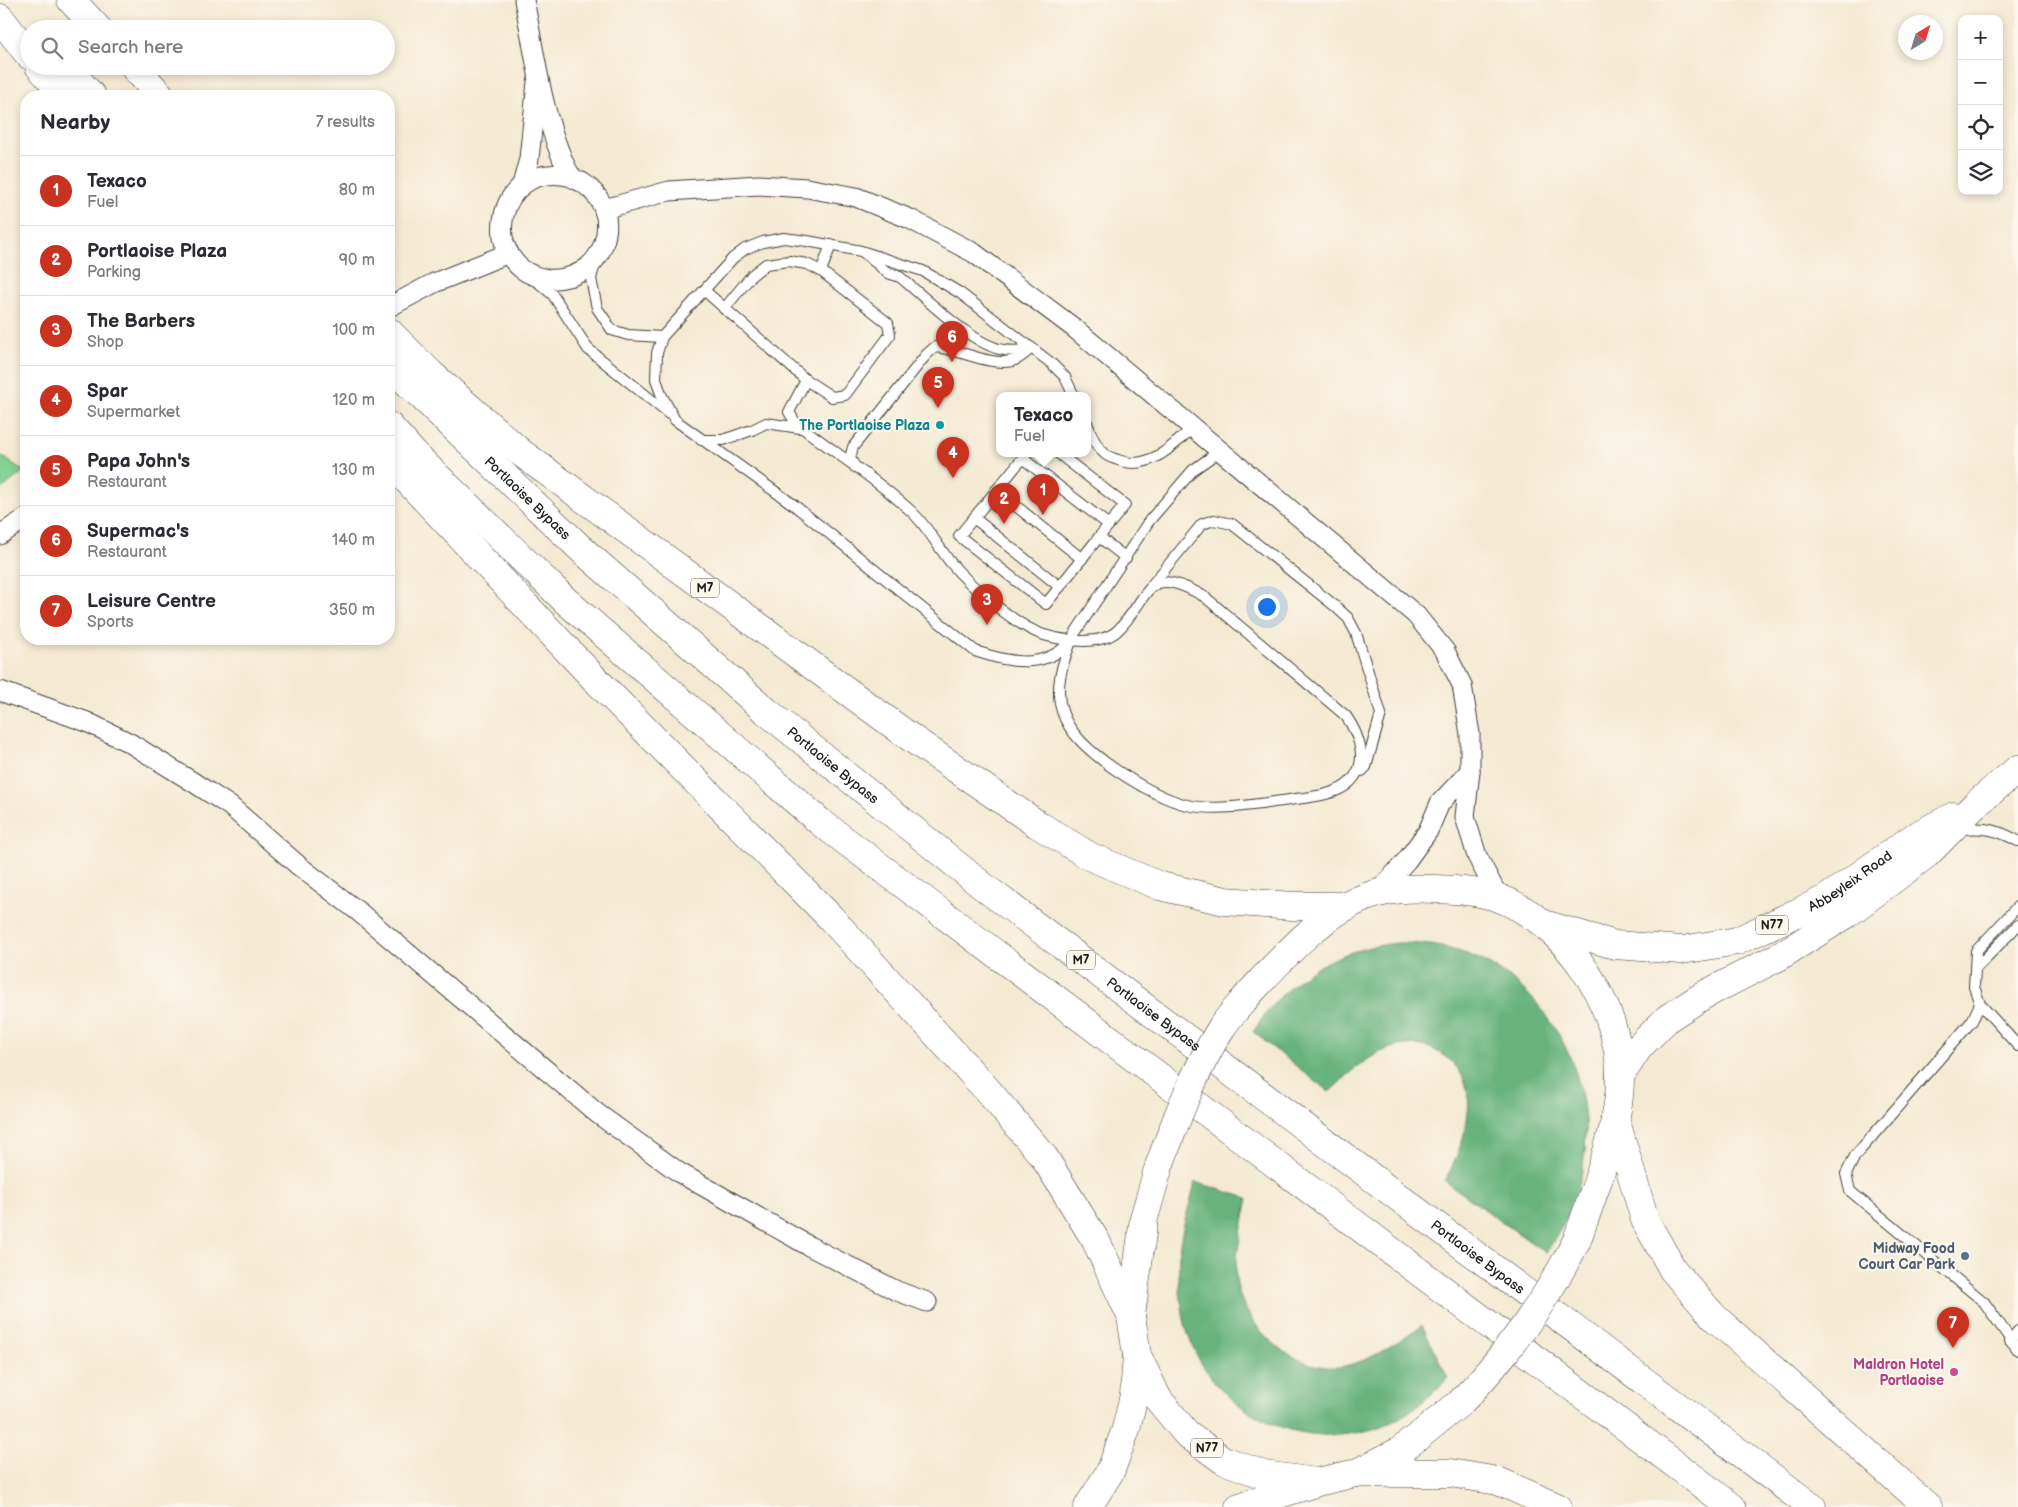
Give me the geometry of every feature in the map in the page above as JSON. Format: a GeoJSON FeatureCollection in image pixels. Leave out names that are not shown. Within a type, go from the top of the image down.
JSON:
{"type":"FeatureCollection","features":[{"type":"Feature","properties":{"kind":"main road"},"geometry":{"type":"LineString","coordinates":[[6,0],[24,20]]}},
{"type":"Feature","properties":{"kind":"main road"},"geometry":{"type":"LineString","coordinates":[[60,0],[76,20]]}},
{"type":"Feature","properties":{"kind":"main road"},"geometry":{"type":"LineString","coordinates":[[71,0],[90,20]]}},
{"type":"Feature","properties":{"kind":"main road"},"geometry":{"type":"LineString","coordinates":[[0,18],[20,44]]}},
{"type":"Feature","properties":{"kind":"main road"},"geometry":{"type":"LineString","coordinates":[[47,75],[60,90]]}},
{"type":"Feature","properties":{"kind":"main road"},"geometry":{"type":"LineString","coordinates":[[73,75],[87,90]]}},
{"type":"Feature","properties":{"kind":"main road"},"geometry":{"type":"LineString","coordinates":[[123,75],[136,90]]}},
{"type":"Feature","properties":{"kind":"main road"},"geometry":{"type":"LineString","coordinates":[[141,75],[155,90]]}},
{"type":"Feature","properties":{"kind":"main road","name":"M7"},"geometry":{"type":"LineString","coordinates":[[395,338],[432,374],[520,452],[914,740],[1037,824],[1092,857],[1160,886],[1225,901],[1293,906],[1347,906]]}},
{"type":"Feature","properties":{"kind":"main road","name":"Portlaoise Bypass"},"geometry":{"type":"LineString","coordinates":[[395,371],[580,548],[766,712],[984,887],[1812,1507]]}},
{"type":"Feature","properties":{"kind":"main road"},"geometry":{"type":"LineString","coordinates":[[395,433],[413,453],[566,601],[819,821],[1732,1507]]}},
{"type":"Feature","properties":{"kind":"main road"},"geometry":{"type":"LineString","coordinates":[[395,467],[592,676],[830,917],[989,1092],[1044,1158],[1096,1241],[1131,1316]]}},
{"type":"Feature","properties":{"kind":"main road","name":"Abbeyleix Road"},"geometry":{"type":"LineString","coordinates":[[1620,1076],[1639,1047],[1668,1018],[1704,995],[1780,956],[1847,914],[1927,854],[1975,805],[2018,769]]}},
{"type":"Feature","properties":{"kind":"main road","name":"Abbeyleix Road"},"geometry":{"type":"LineString","coordinates":[[1543,924],[1616,945],[1682,950],[1737,941],[1826,899],[1914,837],[1975,805]]}},
{"type":"Feature","properties":{"kind":"main road","name":"N77"},"geometry":{"type":"LineString","coordinates":[[1088,1507],[1112,1470],[1126,1429],[1134,1395],[1137,1354],[1131,1316],[1144,1218],[1158,1166],[1176,1118],[1195,1077],[1221,1029],[1249,994],[1286,954],[1347,906],[1375,894],[1413,888],[1462,891],[1499,898],[1543,924],[1567,947],[1587,974],[1607,1010],[1616,1039],[1620,1076],[1615,1118],[1597,1183],[1577,1240],[1556,1282],[1526,1327],[1491,1372],[1460,1403],[1400,1451],[1356,1473],[1318,1482],[1239,1507]]}},
{"type":"Feature","properties":{"kind":"main road"},"geometry":{"type":"LineString","coordinates":[[1615,1118],[1645,1220],[1673,1270],[1714,1317],[1928,1507]]}},
{"type":"Feature","properties":{"kind":"main road","name":"N77"},"geometry":{"type":"LineString","coordinates":[[1137,1354],[1158,1399],[1186,1433],[1223,1460],[1264,1476],[1318,1482]]}},
{"type":"Feature","properties":{"kind":"main road"},"geometry":{"type":"LineString","coordinates":[[1356,1473],[1450,1473],[1498,1481],[1557,1507]]}},
{"type":"Feature","properties":{"kind":"street"},"geometry":{"type":"LineString","coordinates":[[524,0],[538,76],[562,158],[572,177]]}},
{"type":"Feature","properties":{"kind":"street"},"geometry":{"type":"LineString","coordinates":[[522,185],[546,175],[572,177],[590,188],[604,209],[607,226],[606,236],[596,259],[578,274],[566,278],[544,278],[524,270],[509,253],[502,232],[502,220],[509,200],[522,185],[529,158],[538,76]]}},
{"type":"Feature","properties":{"kind":"street"},"geometry":{"type":"LineString","coordinates":[[604,209],[669,191],[714,186],[758,185],[807,188],[856,197],[910,219],[974,253],[1067,322],[1194,426],[1416,615],[1445,651],[1462,685],[1470,734],[1470,771],[1465,817],[1477,856],[1499,898]]}},
{"type":"Feature","properties":{"kind":"street"},"geometry":{"type":"LineString","coordinates":[[395,305],[434,283],[509,253]]}},
{"type":"Feature","properties":{"kind":"street"},"geometry":{"type":"LineString","coordinates":[[0,535],[20,522]]}},
{"type":"Feature","properties":{"kind":"street"},"geometry":{"type":"LineString","coordinates":[[0,691],[86,722],[130,743],[180,773],[230,806],[299,866],[359,912],[598,1114],[680,1173],[809,1246],[897,1291],[927,1302]]}},
{"type":"Feature","properties":{"kind":"street"},"geometry":{"type":"LineString","coordinates":[[1375,894],[1407,860],[1428,831],[1440,803],[1470,771]]}},
{"type":"Feature","properties":{"kind":"lane"},"geometry":{"type":"LineString","coordinates":[[675,420],[661,394],[656,379],[657,353],[662,337],[733,258],[762,242],[784,238],[861,251],[923,271],[960,293],[1032,348],[1065,377],[1072,392]]}},
{"type":"Feature","properties":{"kind":"lane"},"geometry":{"type":"LineString","coordinates":[[821,271],[831,245]]}},
{"type":"Feature","properties":{"kind":"lane"},"geometry":{"type":"LineString","coordinates":[[861,251],[888,274],[900,277],[982,341],[999,349],[1015,351],[1032,348]]}},
{"type":"Feature","properties":{"kind":"lane"},"geometry":{"type":"LineString","coordinates":[[596,259],[591,279],[597,308],[612,330],[628,335],[662,337]]}},
{"type":"Feature","properties":{"kind":"lane"},"geometry":{"type":"LineString","coordinates":[[705,291],[724,309],[806,380],[832,397],[845,394],[890,335],[888,323],[821,271],[807,264],[790,261],[766,264],[752,275],[724,309]]}},
{"type":"Feature","properties":{"kind":"lane"},"geometry":{"type":"LineString","coordinates":[[524,270],[553,295],[588,349],[701,440],[794,505],[975,651],[1004,661],[1034,661],[1048,659],[1060,652],[1072,640]]}},
{"type":"Feature","properties":{"kind":"lane"},"geometry":{"type":"LineString","coordinates":[[856,468],[850,458],[853,447],[926,355],[935,347],[952,348],[998,362],[1014,361],[1032,348]]}},
{"type":"Feature","properties":{"kind":"lane"},"geometry":{"type":"LineString","coordinates":[[806,380],[789,412],[795,422],[913,513],[952,565],[997,606],[1022,625],[1044,635],[1072,640],[1097,640],[1116,632],[1202,524],[1222,521],[1232,524],[1348,618],[1356,634],[1380,714],[1366,767],[1350,782],[1339,789],[1310,797],[1225,807],[1188,805],[1150,790],[1091,753],[1074,736],[1064,718],[1060,683],[1062,664],[1072,640],[1149,521],[1193,470],[1221,450]]}},
{"type":"Feature","properties":{"kind":"lane"},"geometry":{"type":"LineString","coordinates":[[701,440],[723,440],[766,423],[804,429]]}},
{"type":"Feature","properties":{"kind":"lane"},"geometry":{"type":"LineString","coordinates":[[1091,443],[1104,454],[1124,463],[1143,464],[1169,447],[1194,426]]}},
{"type":"Feature","properties":{"kind":"lane"},"geometry":{"type":"LineString","coordinates":[[1091,435],[1104,454]]}},
{"type":"Feature","properties":{"kind":"lane"},"geometry":{"type":"LineString","coordinates":[[1023,457],[959,536],[1046,604],[1124,505],[1062,457]]}},
{"type":"Feature","properties":{"kind":"lane"},"geometry":{"type":"LineString","coordinates":[[1025,457],[1109,525]]}},
{"type":"Feature","properties":{"kind":"lane"},"geometry":{"type":"LineString","coordinates":[[996,490],[1082,559]]}},
{"type":"Feature","properties":{"kind":"lane"},"geometry":{"type":"LineString","coordinates":[[974,518],[1060,587]]}},
{"type":"Feature","properties":{"kind":"lane"},"geometry":{"type":"LineString","coordinates":[[1099,537],[1126,558]]}},
{"type":"Feature","properties":{"kind":"lane"},"geometry":{"type":"LineString","coordinates":[[1148,590],[1157,584],[1169,582],[1181,585],[1205,597],[1346,716],[1358,739],[1361,753],[1361,762],[1350,782]]}},
{"type":"Feature","properties":{"kind":"lane"},"geometry":{"type":"LineString","coordinates":[[1951,830],[1982,827],[2003,833],[2018,841]]}},
{"type":"Feature","properties":{"kind":"lane"},"geometry":{"type":"LineString","coordinates":[[2017,1044],[1980,1004],[1974,987],[1976,951],[2018,906]]}},
{"type":"Feature","properties":{"kind":"lane"},"geometry":{"type":"LineString","coordinates":[[1975,969],[2018,925]]}},
{"type":"Feature","properties":{"kind":"lane"},"geometry":{"type":"LineString","coordinates":[[1980,1004],[1972,1021],[1855,1156],[1846,1174],[1850,1192],[1984,1302],[2018,1350]]}},
{"type":"Feature","properties":{"kind":"lane"},"geometry":{"type":"LineString","coordinates":[[2010,1341],[2018,1331]]}},
{"type":"Feature","properties":{"kind":"green space"},"geometry":{"type":"Polygon","coordinates":[[[0,455],[20,468],[20,474],[0,490],[0,455]]]}},
{"type":"Feature","properties":{"kind":"green space"},"geometry":{"type":"Polygon","coordinates":[[[1398,943],[1429,945],[1459,951],[1479,959],[1506,975],[1529,995],[1549,1019],[1565,1046],[1576,1074],[1583,1105],[1586,1135],[1578,1190],[1559,1233],[1546,1253],[1445,1181],[1465,1131],[1468,1096],[1464,1079],[1455,1065],[1440,1053],[1415,1045],[1401,1045],[1388,1049],[1364,1062],[1329,1092],[1253,1032],[1281,996],[1314,969],[1332,959],[1352,952],[1374,946],[1398,943]]]}},
{"type":"Feature","properties":{"kind":"green space"},"geometry":{"type":"Polygon","coordinates":[[[1195,1182],[1248,1198],[1236,1264],[1239,1292],[1246,1310],[1272,1342],[1289,1354],[1307,1363],[1326,1367],[1345,1366],[1376,1355],[1422,1325],[1448,1378],[1409,1412],[1382,1426],[1351,1434],[1320,1435],[1289,1430],[1261,1418],[1235,1402],[1214,1380],[1196,1354],[1183,1316],[1179,1252],[1195,1182]]]}},
{"type":"Feature","properties":{"kind":"place","name":"Supermac's"},"geometry":{"type":"Point","coordinates":[952,362]}},
{"type":"Feature","properties":{"kind":"place","name":"Papa John's"},"geometry":{"type":"Point","coordinates":[938,408]}},
{"type":"Feature","properties":{"kind":"place","name":"The Portlaoise Plaza"},"geometry":{"type":"Point","coordinates":[940,425]}},
{"type":"Feature","properties":{"kind":"place","name":"Spar"},"geometry":{"type":"Point","coordinates":[953,478]}},
{"type":"Feature","properties":{"kind":"place","name":"Texaco"},"geometry":{"type":"Point","coordinates":[1043,515]}},
{"type":"Feature","properties":{"kind":"place","name":"Portlaoise Plaza"},"geometry":{"type":"Point","coordinates":[1004,524]}},
{"type":"Feature","properties":{"kind":"place","name":"The Barbers"},"geometry":{"type":"Point","coordinates":[987,625]}},
{"type":"Feature","properties":{"kind":"place","name":"Midway Food Court Car Park"},"geometry":{"type":"Point","coordinates":[1965,1256]}},
{"type":"Feature","properties":{"kind":"place","name":"Leisure Centre"},"geometry":{"type":"Point","coordinates":[1953,1348]}},
{"type":"Feature","properties":{"kind":"place","name":"Maldron Hotel Portlaoise"},"geometry":{"type":"Point","coordinates":[1954,1372]}}]}
